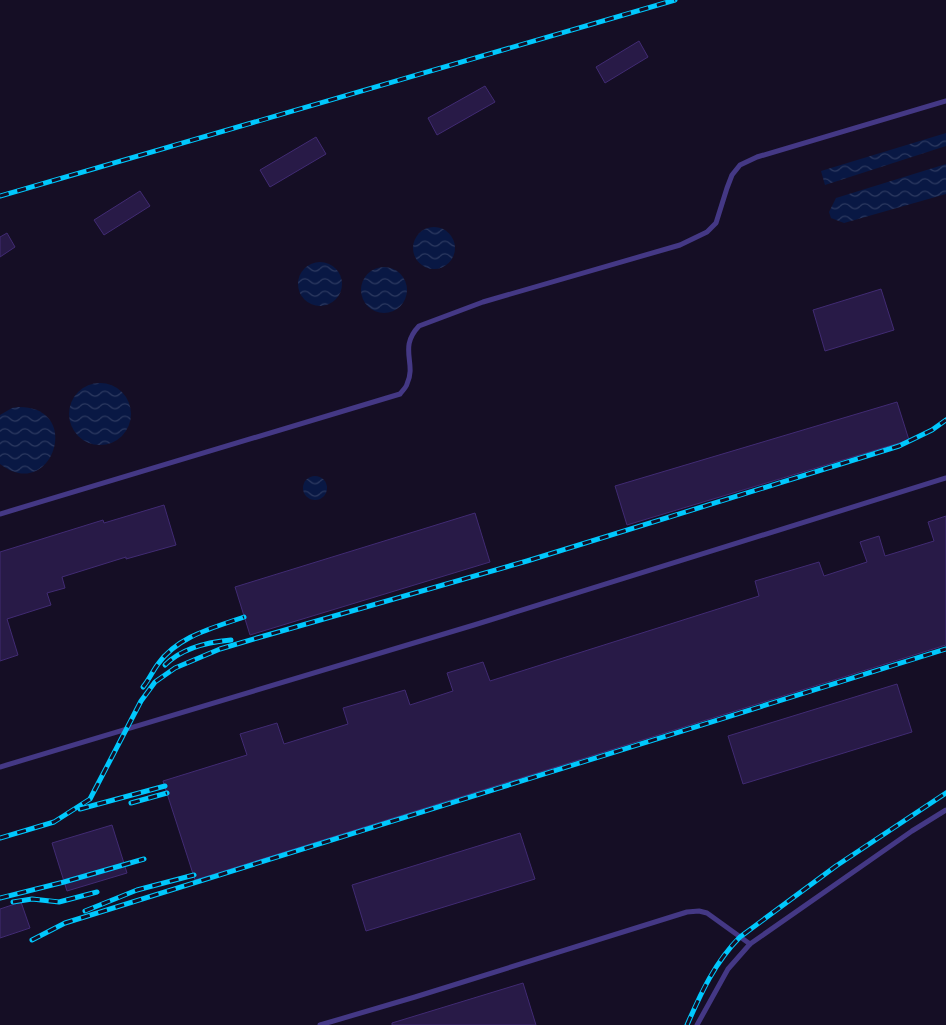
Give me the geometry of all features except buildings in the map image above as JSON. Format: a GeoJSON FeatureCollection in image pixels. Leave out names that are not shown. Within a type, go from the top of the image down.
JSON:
{"type":"FeatureCollection","features":[{"type":"Feature","properties":{"kind":"lane"},"geometry":{"type":"LineString","coordinates":[[0,514],[400,394],[407,385],[410,369],[408,352],[411,334],[419,326],[483,302],[680,245],[707,232],[716,223],[726,188],[740,165],[757,157],[946,101]]}},
{"type":"Feature","properties":{"kind":"lane"},"geometry":{"type":"LineString","coordinates":[[0,767],[474,625],[946,478]]}},
{"type":"Feature","properties":{"kind":"lane"},"geometry":{"type":"LineString","coordinates":[[697,1025],[728,969],[750,944],[912,831],[946,810]]}},
{"type":"Feature","properties":{"kind":"lane"},"geometry":{"type":"LineString","coordinates":[[320,1025],[687,912],[699,911],[706,913],[750,944]]}},
{"type":"Feature","properties":{"kind":"water"},"geometry":{"type":"Polygon","coordinates":[[[946,133],[946,146],[825,185],[821,171],[946,133]]]}},
{"type":"Feature","properties":{"kind":"water"},"geometry":{"type":"Polygon","coordinates":[[[946,164],[946,194],[844,223],[831,218],[829,212],[836,198],[946,164]]]}},
{"type":"Feature","properties":{"kind":"water"},"geometry":{"type":"Polygon","coordinates":[[[438,227],[446,230],[452,236],[455,248],[452,260],[446,266],[430,269],[422,266],[416,260],[413,244],[416,236],[422,230],[438,227]]]}},
{"type":"Feature","properties":{"kind":"water"},"geometry":{"type":"Polygon","coordinates":[[[324,262],[336,268],[341,275],[341,293],[336,300],[329,305],[316,306],[308,303],[301,296],[298,280],[301,272],[308,265],[324,262]]]}},
{"type":"Feature","properties":{"kind":"water"},"geometry":{"type":"Polygon","coordinates":[[[379,267],[389,267],[403,277],[407,290],[403,303],[397,309],[389,313],[379,313],[365,303],[361,295],[361,285],[371,271],[379,267]]]}},
{"type":"Feature","properties":{"kind":"water"},"geometry":{"type":"Polygon","coordinates":[[[94,383],[106,383],[122,392],[129,402],[131,414],[129,426],[122,436],[106,445],[94,445],[83,440],[74,431],[69,420],[69,408],[74,397],[83,388],[94,383]]]}},
{"type":"Feature","properties":{"kind":"water"},"geometry":{"type":"Polygon","coordinates":[[[18,407],[39,411],[51,421],[55,435],[53,450],[46,463],[34,472],[18,473],[0,464],[0,415],[12,408],[18,407]]]}},
{"type":"Feature","properties":{"kind":"water"},"geometry":{"type":"Polygon","coordinates":[[[315,476],[320,477],[326,483],[326,493],[320,499],[315,500],[310,499],[304,493],[303,488],[304,483],[310,477],[315,476]]]}},
{"type":"Feature","properties":{"kind":"railway"},"geometry":{"type":"LineString","coordinates":[[0,196],[675,0]]}},
{"type":"Feature","properties":{"kind":"railway"},"geometry":{"type":"LineString","coordinates":[[0,838],[54,822],[90,799],[141,701],[155,682],[175,668],[220,649],[527,561],[899,446],[932,430],[946,420]]}},
{"type":"Feature","properties":{"kind":"railway"},"geometry":{"type":"LineString","coordinates":[[143,687],[166,654],[176,646],[208,629],[244,617]]}},
{"type":"Feature","properties":{"kind":"railway"},"geometry":{"type":"LineString","coordinates":[[165,665],[187,650],[213,642],[231,640]]}},
{"type":"Feature","properties":{"kind":"railway"},"geometry":{"type":"LineString","coordinates":[[32,940],[65,923],[946,649]]}},
{"type":"Feature","properties":{"kind":"railway"},"geometry":{"type":"LineString","coordinates":[[80,809],[165,786]]}},
{"type":"Feature","properties":{"kind":"railway"},"geometry":{"type":"LineString","coordinates":[[131,803],[167,793]]}},
{"type":"Feature","properties":{"kind":"railway"},"geometry":{"type":"LineString","coordinates":[[687,1025],[716,967],[740,937],[836,866],[946,793]]}},
{"type":"Feature","properties":{"kind":"railway"},"geometry":{"type":"LineString","coordinates":[[0,898],[144,859]]}},
{"type":"Feature","properties":{"kind":"railway"},"geometry":{"type":"LineString","coordinates":[[85,911],[137,890],[194,875]]}},
{"type":"Feature","properties":{"kind":"railway"},"geometry":{"type":"LineString","coordinates":[[13,902],[32,899],[59,902],[97,892]]}}]}
